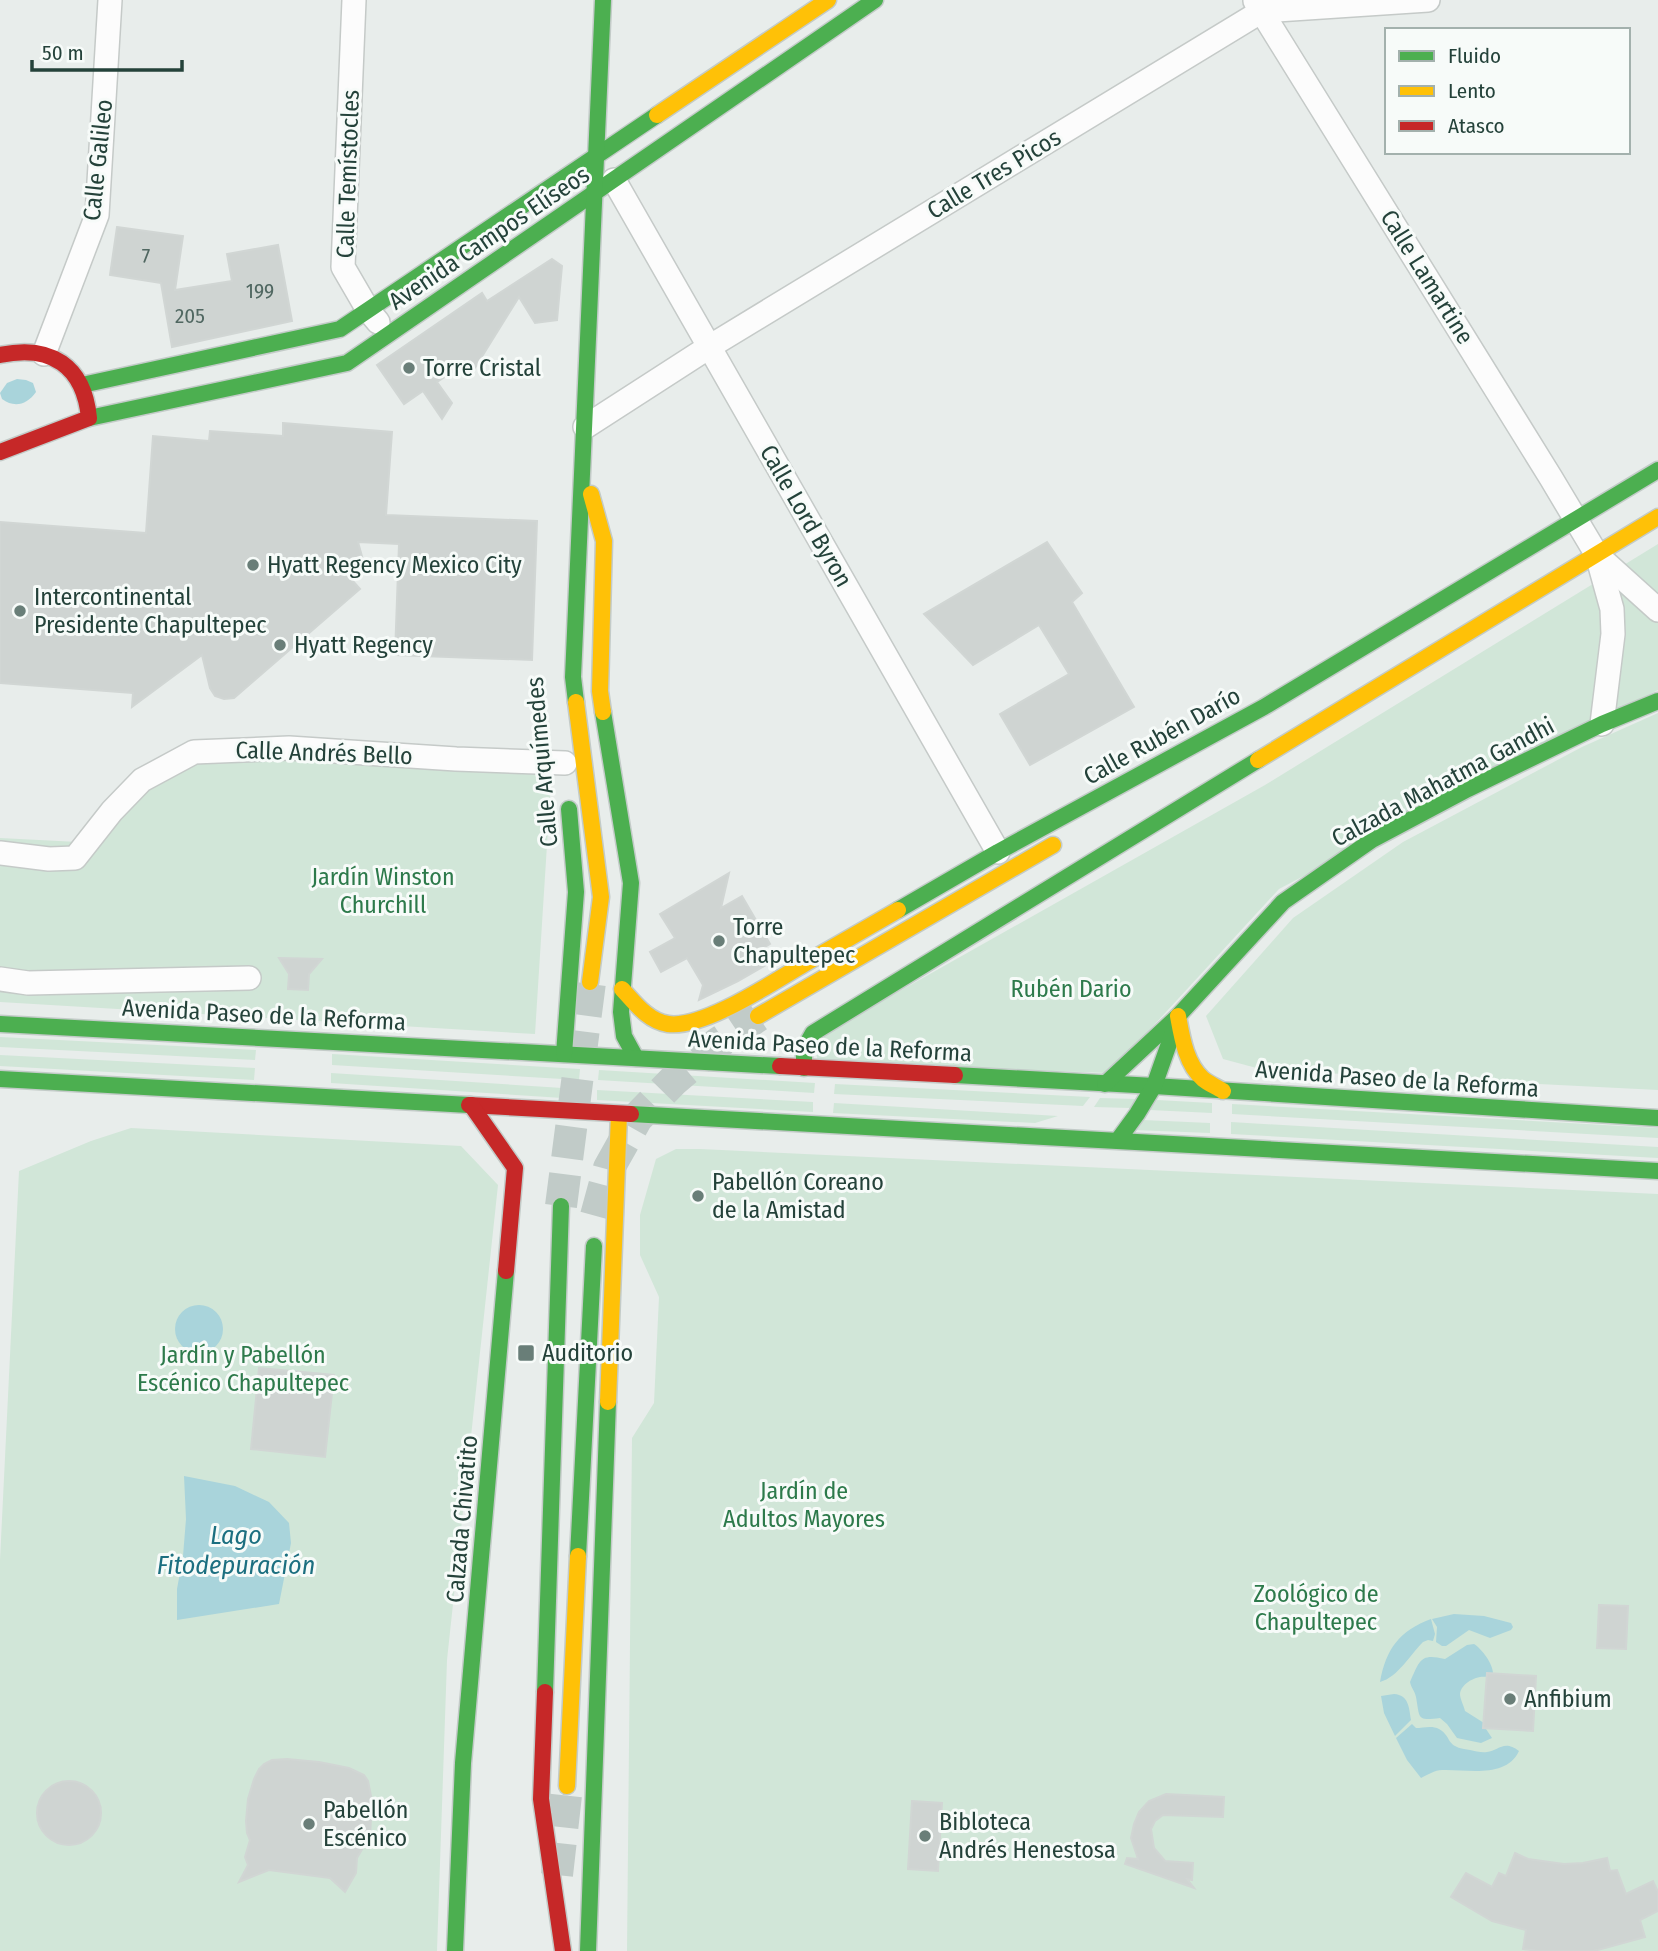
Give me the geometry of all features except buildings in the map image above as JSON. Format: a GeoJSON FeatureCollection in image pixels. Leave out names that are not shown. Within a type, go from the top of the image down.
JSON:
{"type":"FeatureCollection","features":[{"type":"Feature","properties":{"kind":"main road","name":"Calle Arquímedes"},"geometry":{"type":"LineString","coordinates":[[590,982],[601,897],[573,677],[585,427],[605,186],[598,155],[603,0]]}},
{"type":"Feature","properties":{"kind":"main road","name":"Avenida Campos Elíseos"},"geometry":{"type":"LineString","coordinates":[[82,385],[340,329],[828,0]]}},
{"type":"Feature","properties":{"kind":"main road","name":"Avenida Campos Elíseos"},"geometry":{"type":"LineString","coordinates":[[0,452],[89,418],[347,363],[875,0]]}},
{"type":"Feature","properties":{"kind":"main road"},"geometry":{"type":"LineString","coordinates":[[0,355],[26,351],[56,359],[82,385],[89,418]]}},
{"type":"Feature","properties":{"kind":"main road","name":"Calle Arquímedes"},"geometry":{"type":"LineString","coordinates":[[562,531],[583,470]]}},
{"type":"Feature","properties":{"kind":"main road","name":"Calle Arquímedes"},"geometry":{"type":"LineString","coordinates":[[583,470],[604,541],[600,691],[631,883],[621,1012],[623,1040],[636,1058]]}},
{"type":"Feature","properties":{"kind":"main road","name":"Calle Rubén Darío"},"geometry":{"type":"LineString","coordinates":[[622,989],[639,1008],[660,1022],[679,1025],[710,1015],[998,852],[1264,707],[1658,470]]}},
{"type":"Feature","properties":{"kind":"main road"},"geometry":{"type":"LineString","coordinates":[[804,1068],[804,1049],[814,1033],[1658,517]]}},
{"type":"Feature","properties":{"kind":"main road","name":"Calle Arquímedes"},"geometry":{"type":"LineString","coordinates":[[557,672],[559,698]]}},
{"type":"Feature","properties":{"kind":"main road","name":"Calzada Mahatma Gandhi"},"geometry":{"type":"LineString","coordinates":[[1105,1084],[1178,1016],[1283,902],[1372,840],[1468,789],[1602,724],[1658,701]]}},
{"type":"Feature","properties":{"kind":"main road"},"geometry":{"type":"LineString","coordinates":[[1172,776],[1264,707]]}},
{"type":"Feature","properties":{"kind":"main road","name":"Calle Arquímedes"},"geometry":{"type":"LineString","coordinates":[[564,1054],[576,892],[565,769]]}},
{"type":"Feature","properties":{"kind":"main road"},"geometry":{"type":"LineString","coordinates":[[758,1016],[1066,838]]}},
{"type":"Feature","properties":{"kind":"main road"},"geometry":{"type":"LineString","coordinates":[[1178,1016],[1182,1043],[1191,1063],[1204,1080],[1223,1091]]}},
{"type":"Feature","properties":{"kind":"main road","name":"Calzada Mahatma Gandhi"},"geometry":{"type":"LineString","coordinates":[[1118,1140],[1154,1086],[1178,1016]]}},
{"type":"Feature","properties":{"kind":"main road","name":"Avenida Paseo de la Reforma"},"geometry":{"type":"LineString","coordinates":[[0,1024],[1154,1086],[1658,1118]]}},
{"type":"Feature","properties":{"kind":"main road"},"geometry":{"type":"LineString","coordinates":[[0,1079],[1658,1171]]}},
{"type":"Feature","properties":{"kind":"main road","name":"Calzada Chivatito"},"geometry":{"type":"LineString","coordinates":[[455,1951],[463,1763],[515,1168],[471,1105]]}},
{"type":"Feature","properties":{"kind":"main road"},"geometry":{"type":"LineString","coordinates":[[588,1951],[620,1114]]}},
{"type":"Feature","properties":{"kind":"main road"},"geometry":{"type":"LineString","coordinates":[[561,1206],[541,1799],[564,1951]]}},
{"type":"Feature","properties":{"kind":"main road"},"geometry":{"type":"LineString","coordinates":[[567,1786],[595,1230]]}},
{"type":"Feature","properties":{"kind":"street","name":"Calle Galileo"},"geometry":{"type":"LineString","coordinates":[[44,354],[97,215],[110,0]]}},
{"type":"Feature","properties":{"kind":"street","name":"Calle Temístocles"},"geometry":{"type":"LineString","coordinates":[[354,0],[343,267],[368,310],[388,335]]}},
{"type":"Feature","properties":{"kind":"street","name":"Calle Tres Picos"},"geometry":{"type":"LineString","coordinates":[[585,427],[1258,5],[1428,0]]}},
{"type":"Feature","properties":{"kind":"street","name":"Calle Lamartine"},"geometry":{"type":"LineString","coordinates":[[1258,5],[1597,555],[1612,608],[1613,634],[1602,724]]}},
{"type":"Feature","properties":{"kind":"street","name":"Calle Lord Byron"},"geometry":{"type":"LineString","coordinates":[[605,186],[709,347],[998,852]]}},
{"type":"Feature","properties":{"kind":"street","name":"Calle Lamartine"},"geometry":{"type":"LineString","coordinates":[[1597,555],[1658,610]]}},
{"type":"Feature","properties":{"kind":"street","name":"Calle Andrés Bello"},"geometry":{"type":"LineString","coordinates":[[0,853],[49,859],[75,858],[112,811],[142,780],[194,751],[289,748],[565,769]]}},
{"type":"Feature","properties":{"kind":"street"},"geometry":{"type":"LineString","coordinates":[[0,979],[29,983],[249,978]]}},
{"type":"Feature","properties":{"kind":"green space","name":"Rubén Dario"},"geometry":{"type":"Polygon","coordinates":[[[1658,544],[1658,690],[1279,889],[1110,1073],[818,1063],[815,1046],[827,1032],[1265,785],[1658,544]]]}},
{"type":"Feature","properties":{"kind":"green space"},"geometry":{"type":"Polygon","coordinates":[[[1658,713],[1658,1090],[1264,1070],[1223,1059],[1206,1016],[1293,918],[1403,842],[1582,747],[1658,713]]]}},
{"type":"Feature","properties":{"kind":"green space","name":"Jardín Winston Churchill"},"geometry":{"type":"Polygon","coordinates":[[[194,753],[552,766],[535,1034],[0,1002],[0,838],[78,842],[194,753]]]}},
{"type":"Feature","properties":{"kind":"green space"},"geometry":{"type":"Polygon","coordinates":[[[0,1037],[256,1050],[255,1060],[0,1047],[0,1037]]]}},
{"type":"Feature","properties":{"kind":"green space"},"geometry":{"type":"Polygon","coordinates":[[[332,1054],[580,1069],[579,1080],[332,1065],[332,1054]]]}},
{"type":"Feature","properties":{"kind":"green space"},"geometry":{"type":"Polygon","coordinates":[[[0,1055],[255,1068],[254,1080],[0,1066],[0,1055]]]}},
{"type":"Feature","properties":{"kind":"green space"},"geometry":{"type":"Polygon","coordinates":[[[599,1070],[815,1083],[814,1093],[598,1080],[599,1070]]]}},
{"type":"Feature","properties":{"kind":"green space"},"geometry":{"type":"Polygon","coordinates":[[[331,1073],[578,1089],[578,1099],[331,1083],[331,1073]]]}},
{"type":"Feature","properties":{"kind":"green space"},"geometry":{"type":"Polygon","coordinates":[[[835,1084],[1090,1097],[1083,1106],[834,1094],[835,1084]]]}},
{"type":"Feature","properties":{"kind":"green space"},"geometry":{"type":"Polygon","coordinates":[[[597,1090],[813,1102],[813,1112],[597,1100],[597,1090]]]}},
{"type":"Feature","properties":{"kind":"green space"},"geometry":{"type":"Polygon","coordinates":[[[1100,1098],[1137,1099],[1130,1108],[1094,1107],[1100,1098]]]}},
{"type":"Feature","properties":{"kind":"green space"},"geometry":{"type":"Polygon","coordinates":[[[1157,1100],[1212,1103],[1212,1113],[1150,1110],[1157,1100]]]}},
{"type":"Feature","properties":{"kind":"green space"},"geometry":{"type":"Polygon","coordinates":[[[834,1103],[1058,1116],[1035,1123],[833,1113],[834,1103]]]}},
{"type":"Feature","properties":{"kind":"green space"},"geometry":{"type":"Polygon","coordinates":[[[1232,1104],[1658,1128],[1658,1138],[1232,1114],[1232,1104]]]}},
{"type":"Feature","properties":{"kind":"green space"},"geometry":{"type":"Polygon","coordinates":[[[1143,1120],[1210,1123],[1210,1133],[1134,1130],[1143,1120]]]}},
{"type":"Feature","properties":{"kind":"green space"},"geometry":{"type":"Polygon","coordinates":[[[1231,1122],[1658,1147],[1658,1158],[1231,1134],[1231,1122]]]}},
{"type":"Feature","properties":{"kind":"green space","name":"Jardín y Pabellón Escénico Chapultepec"},"geometry":{"type":"Polygon","coordinates":[[[131,1128],[461,1146],[498,1185],[447,1660],[437,1951],[0,1951],[0,1560],[19,1171],[91,1141],[131,1128]]]}},
{"type":"Feature","properties":{"kind":"green space","name":"Zoológico de Chapultepec"},"geometry":{"type":"Polygon","coordinates":[[[676,1149],[1658,1194],[1658,1951],[627,1951],[632,1438],[654,1403],[659,1297],[640,1255],[640,1215],[656,1159],[676,1149]]]}},
{"type":"Feature","properties":{"kind":"water"},"geometry":{"type":"Polygon","coordinates":[[[17,379],[33,383],[36,392],[24,402],[11,404],[2,399],[0,393],[7,383],[17,379]]]}},
{"type":"Feature","properties":{"kind":"water"},"geometry":{"type":"Polygon","coordinates":[[[199,1305],[216,1312],[223,1329],[216,1346],[199,1353],[182,1346],[175,1329],[182,1312],[199,1305]]]}},
{"type":"Feature","properties":{"kind":"water","name":"Lago Fitodepuración"},"geometry":{"type":"Polygon","coordinates":[[[184,1476],[235,1486],[269,1502],[289,1523],[291,1543],[279,1604],[177,1620],[177,1589],[186,1519],[184,1476]]]}},
{"type":"Feature","properties":{"kind":"water"},"geometry":{"type":"Polygon","coordinates":[[[1454,1614],[1484,1616],[1511,1623],[1513,1627],[1490,1638],[1469,1630],[1442,1646],[1436,1642],[1437,1627],[1432,1619],[1454,1614]]]}},
{"type":"Feature","properties":{"kind":"water"},"geometry":{"type":"Polygon","coordinates":[[[1431,1619],[1435,1634],[1433,1641],[1423,1642],[1398,1671],[1380,1682],[1386,1660],[1396,1643],[1410,1629],[1431,1619]]]}},
{"type":"Feature","properties":{"kind":"water"},"geometry":{"type":"Polygon","coordinates":[[[1474,1644],[1486,1657],[1493,1673],[1470,1681],[1463,1686],[1460,1694],[1465,1711],[1484,1723],[1483,1728],[1492,1738],[1481,1743],[1457,1738],[1440,1718],[1427,1719],[1420,1716],[1410,1682],[1422,1660],[1430,1657],[1445,1659],[1467,1645],[1474,1644]]]}},
{"type":"Feature","properties":{"kind":"water"},"geometry":{"type":"Polygon","coordinates":[[[1394,1694],[1405,1700],[1411,1720],[1395,1736],[1384,1713],[1381,1696],[1394,1694]]]}},
{"type":"Feature","properties":{"kind":"water"},"geometry":{"type":"Polygon","coordinates":[[[1412,1724],[1416,1728],[1439,1729],[1452,1744],[1462,1749],[1485,1752],[1509,1746],[1519,1751],[1513,1760],[1496,1769],[1439,1770],[1421,1778],[1407,1760],[1396,1738],[1412,1724]]]}},
{"type":"Feature","properties":{"kind":"tunnel"},"geometry":{"type":"LineString","coordinates":[[561,1206],[590,982]]}},
{"type":"Feature","properties":{"kind":"tunnel"},"geometry":{"type":"LineString","coordinates":[[596,1216],[609,1168],[637,1118],[673,1081],[718,1043],[758,1016]]}},
{"type":"Feature","properties":{"kind":"tunnel"},"geometry":{"type":"LineString","coordinates":[[557,1875],[567,1786]]}},
{"type":"Feature","properties":{"kind":"traffic: fast"},"geometry":{"type":"LineString","coordinates":[[576,702],[573,677],[603,0]]}},
{"type":"Feature","properties":{"kind":"traffic: fast"},"geometry":{"type":"LineString","coordinates":[[89,418],[347,363],[875,0]]}},
{"type":"Feature","properties":{"kind":"traffic: fast"},"geometry":{"type":"LineString","coordinates":[[82,385],[340,329],[657,115]]}},
{"type":"Feature","properties":{"kind":"traffic: fast"},"geometry":{"type":"LineString","coordinates":[[898,910],[998,852],[1264,707],[1658,470]]}},
{"type":"Feature","properties":{"kind":"traffic: fast"},"geometry":{"type":"LineString","coordinates":[[1105,1084],[1178,1016],[1283,902],[1372,840],[1468,789],[1602,724],[1658,701]]}},
{"type":"Feature","properties":{"kind":"traffic: fast"},"geometry":{"type":"LineString","coordinates":[[603,712],[631,883],[621,1012],[624,1036],[636,1058]]}},
{"type":"Feature","properties":{"kind":"traffic: fast"},"geometry":{"type":"LineString","coordinates":[[804,1068],[804,1049],[813,1033],[1258,760]]}},
{"type":"Feature","properties":{"kind":"traffic: fast"},"geometry":{"type":"LineString","coordinates":[[564,1054],[576,892],[569,809]]}},
{"type":"Feature","properties":{"kind":"traffic: fast"},"geometry":{"type":"LineString","coordinates":[[1118,1140],[1154,1086],[1177,1021]]}},
{"type":"Feature","properties":{"kind":"traffic: fast"},"geometry":{"type":"LineString","coordinates":[[0,1024],[780,1066]]}},
{"type":"Feature","properties":{"kind":"traffic: fast"},"geometry":{"type":"LineString","coordinates":[[955,1075],[1658,1118]]}},
{"type":"Feature","properties":{"kind":"traffic: fast"},"geometry":{"type":"LineString","coordinates":[[0,1079],[469,1105]]}},
{"type":"Feature","properties":{"kind":"traffic: fast"},"geometry":{"type":"LineString","coordinates":[[631,1114],[1658,1171]]}},
{"type":"Feature","properties":{"kind":"traffic: fast"},"geometry":{"type":"LineString","coordinates":[[545,1692],[561,1206]]}},
{"type":"Feature","properties":{"kind":"traffic: fast"},"geometry":{"type":"LineString","coordinates":[[578,1556],[594,1246]]}},
{"type":"Feature","properties":{"kind":"traffic: fast"},"geometry":{"type":"LineString","coordinates":[[455,1951],[463,1763],[506,1271]]}},
{"type":"Feature","properties":{"kind":"traffic: fast"},"geometry":{"type":"LineString","coordinates":[[588,1951],[608,1402]]}},
{"type":"Feature","properties":{"kind":"traffic: slow"},"geometry":{"type":"LineString","coordinates":[[657,115],[828,0]]}},
{"type":"Feature","properties":{"kind":"traffic: slow"},"geometry":{"type":"LineString","coordinates":[[591,494],[604,541],[600,691],[603,712]]}},
{"type":"Feature","properties":{"kind":"traffic: slow"},"geometry":{"type":"LineString","coordinates":[[1258,760],[1658,517]]}},
{"type":"Feature","properties":{"kind":"traffic: slow"},"geometry":{"type":"LineString","coordinates":[[576,702],[601,897],[590,982]]}},
{"type":"Feature","properties":{"kind":"traffic: slow"},"geometry":{"type":"LineString","coordinates":[[758,1016],[1053,845]]}},
{"type":"Feature","properties":{"kind":"traffic: slow"},"geometry":{"type":"LineString","coordinates":[[622,989],[642,1011],[654,1019],[668,1024],[683,1024],[738,1003],[898,910]]}},
{"type":"Feature","properties":{"kind":"traffic: slow"},"geometry":{"type":"LineString","coordinates":[[1178,1016],[1192,1066],[1203,1079],[1223,1091]]}},
{"type":"Feature","properties":{"kind":"traffic: slow"},"geometry":{"type":"LineString","coordinates":[[608,1402],[619,1114]]}},
{"type":"Feature","properties":{"kind":"traffic: slow"},"geometry":{"type":"LineString","coordinates":[[567,1786],[578,1556]]}},
{"type":"Feature","properties":{"kind":"traffic: jam"},"geometry":{"type":"LineString","coordinates":[[0,355],[35,353],[62,363],[80,385],[89,418],[0,452]]}},
{"type":"Feature","properties":{"kind":"traffic: jam"},"geometry":{"type":"LineString","coordinates":[[780,1066],[955,1075]]}},
{"type":"Feature","properties":{"kind":"traffic: jam"},"geometry":{"type":"LineString","coordinates":[[469,1105],[631,1114]]}},
{"type":"Feature","properties":{"kind":"traffic: jam"},"geometry":{"type":"LineString","coordinates":[[471,1105],[515,1168],[506,1271]]}},
{"type":"Feature","properties":{"kind":"traffic: jam"},"geometry":{"type":"LineString","coordinates":[[545,1692],[541,1799],[563,1951]]}},
{"type":"Feature","properties":{"kind":"place","name":"Torre Cristal"},"geometry":{"type":"Point","coordinates":[409,368]}},
{"type":"Feature","properties":{"kind":"place","name":"Hyatt Regency Mexico City"},"geometry":{"type":"Point","coordinates":[253,565]}},
{"type":"Feature","properties":{"kind":"place","name":"Intercontinental Presidente Chapultepec"},"geometry":{"type":"Point","coordinates":[20,611]}},
{"type":"Feature","properties":{"kind":"place","name":"Hyatt Regency"},"geometry":{"type":"Point","coordinates":[280,645]}},
{"type":"Feature","properties":{"kind":"place","name":"Torre Chapultepec"},"geometry":{"type":"Point","coordinates":[719,941]}},
{"type":"Feature","properties":{"kind":"place","name":"Pabellón Coreano de la Amistad"},"geometry":{"type":"Point","coordinates":[698,1196]}},
{"type":"Feature","properties":{"kind":"place","name":"Auditorio"},"geometry":{"type":"Point","coordinates":[526,1353]}},
{"type":"Feature","properties":{"kind":"place","name":"Anfibium"},"geometry":{"type":"Point","coordinates":[1510,1699]}},
{"type":"Feature","properties":{"kind":"place","name":"Pabellón Escénico"},"geometry":{"type":"Point","coordinates":[309,1824]}},
{"type":"Feature","properties":{"kind":"place","name":"Bibloteca Andrés Henestosa"},"geometry":{"type":"Point","coordinates":[925,1836]}},
{"type":"Feature","properties":{"kind":"park label","name":"Jardín de Adultos Mayores"},"geometry":{"type":"Point","coordinates":[804,1505]}}]}
